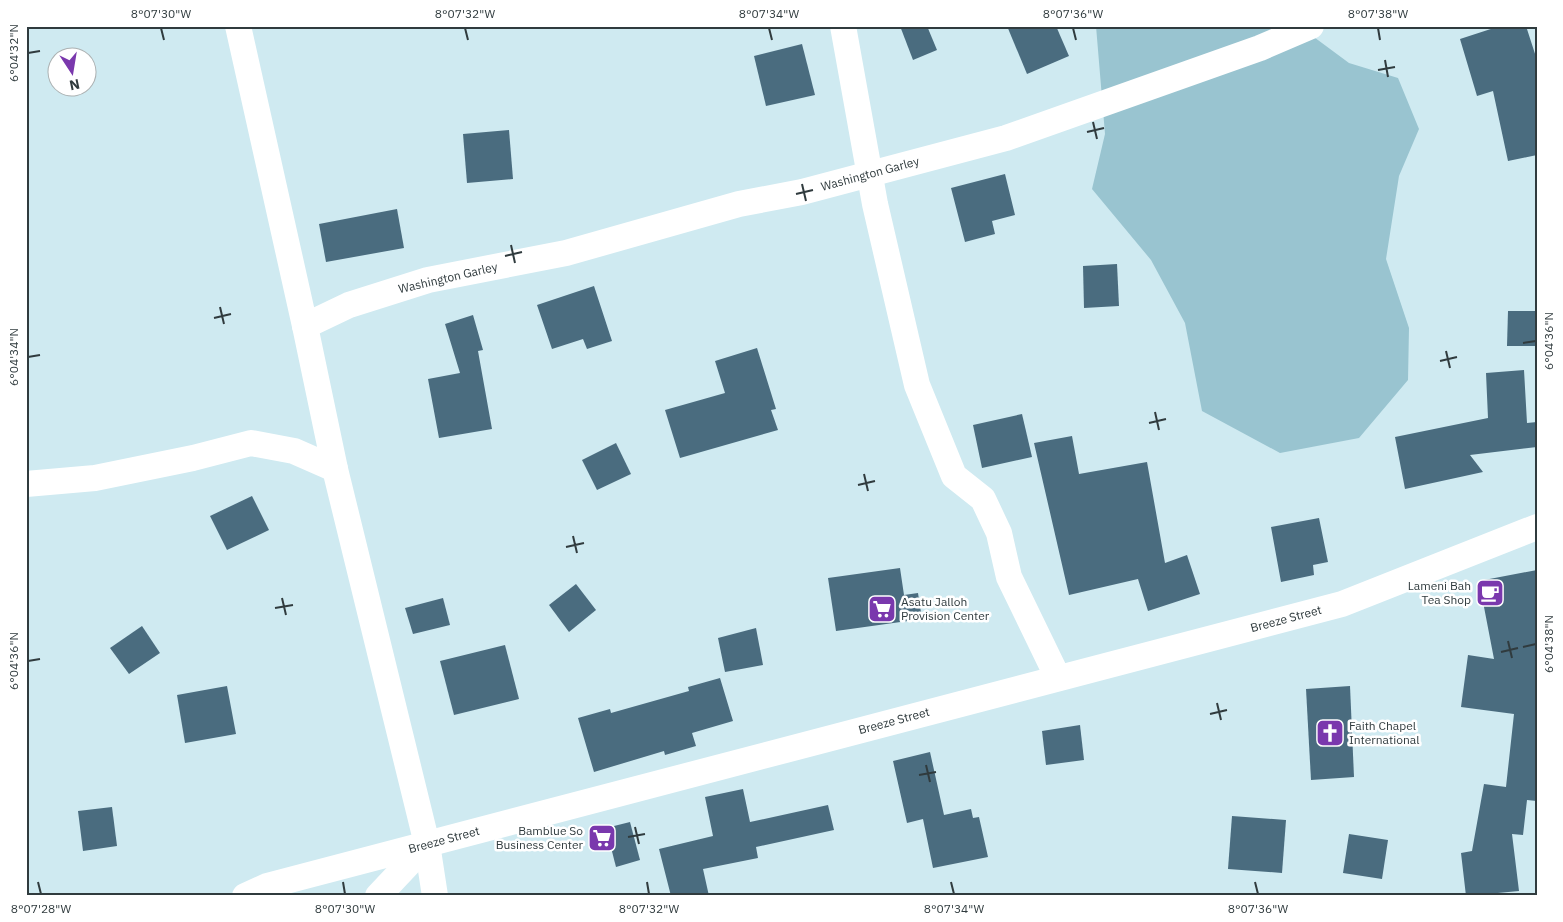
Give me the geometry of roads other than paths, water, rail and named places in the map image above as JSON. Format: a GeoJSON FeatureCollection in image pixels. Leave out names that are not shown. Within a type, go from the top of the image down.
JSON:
{"type":"FeatureCollection","features":[{"type":"Feature","properties":{"kind":"street"},"geometry":{"type":"LineString","coordinates":[[238,26],[335,469],[427,844],[435,896]]}},
{"type":"Feature","properties":{"kind":"street"},"geometry":{"type":"LineString","coordinates":[[843,26],[870,173],[907,347],[926,410],[954,476],[983,499],[999,533],[1009,577],[1058,678]]}},
{"type":"Feature","properties":{"kind":"street","name":"Washington Garley"},"geometry":{"type":"LineString","coordinates":[[305,326],[349,305],[428,280],[566,253],[739,204],[802,192],[1006,138],[1260,48],[1311,26]]}},
{"type":"Feature","properties":{"kind":"street"},"geometry":{"type":"LineString","coordinates":[[26,484],[95,478],[193,458],[251,443],[294,450],[335,469]]}},
{"type":"Feature","properties":{"kind":"street","name":"Breeze Street"},"geometry":{"type":"LineString","coordinates":[[245,896],[267,886],[1342,604],[1537,527]]}},
{"type":"Feature","properties":{"kind":"street"},"geometry":{"type":"LineString","coordinates":[[378,896],[427,844]]}},
{"type":"Feature","properties":{"kind":"place","name":"Lameni Bah Tea Shop"},"geometry":{"type":"Point","coordinates":[1490,593]}},
{"type":"Feature","properties":{"kind":"place","name":"Asatu Jalloh Provision Center"},"geometry":{"type":"Point","coordinates":[882,609]}},
{"type":"Feature","properties":{"kind":"place","name":"Faith Chapel International"},"geometry":{"type":"Point","coordinates":[1330,733]}},
{"type":"Feature","properties":{"kind":"place","name":"Bamblue So Business Center"},"geometry":{"type":"Point","coordinates":[602,838]}}]}
